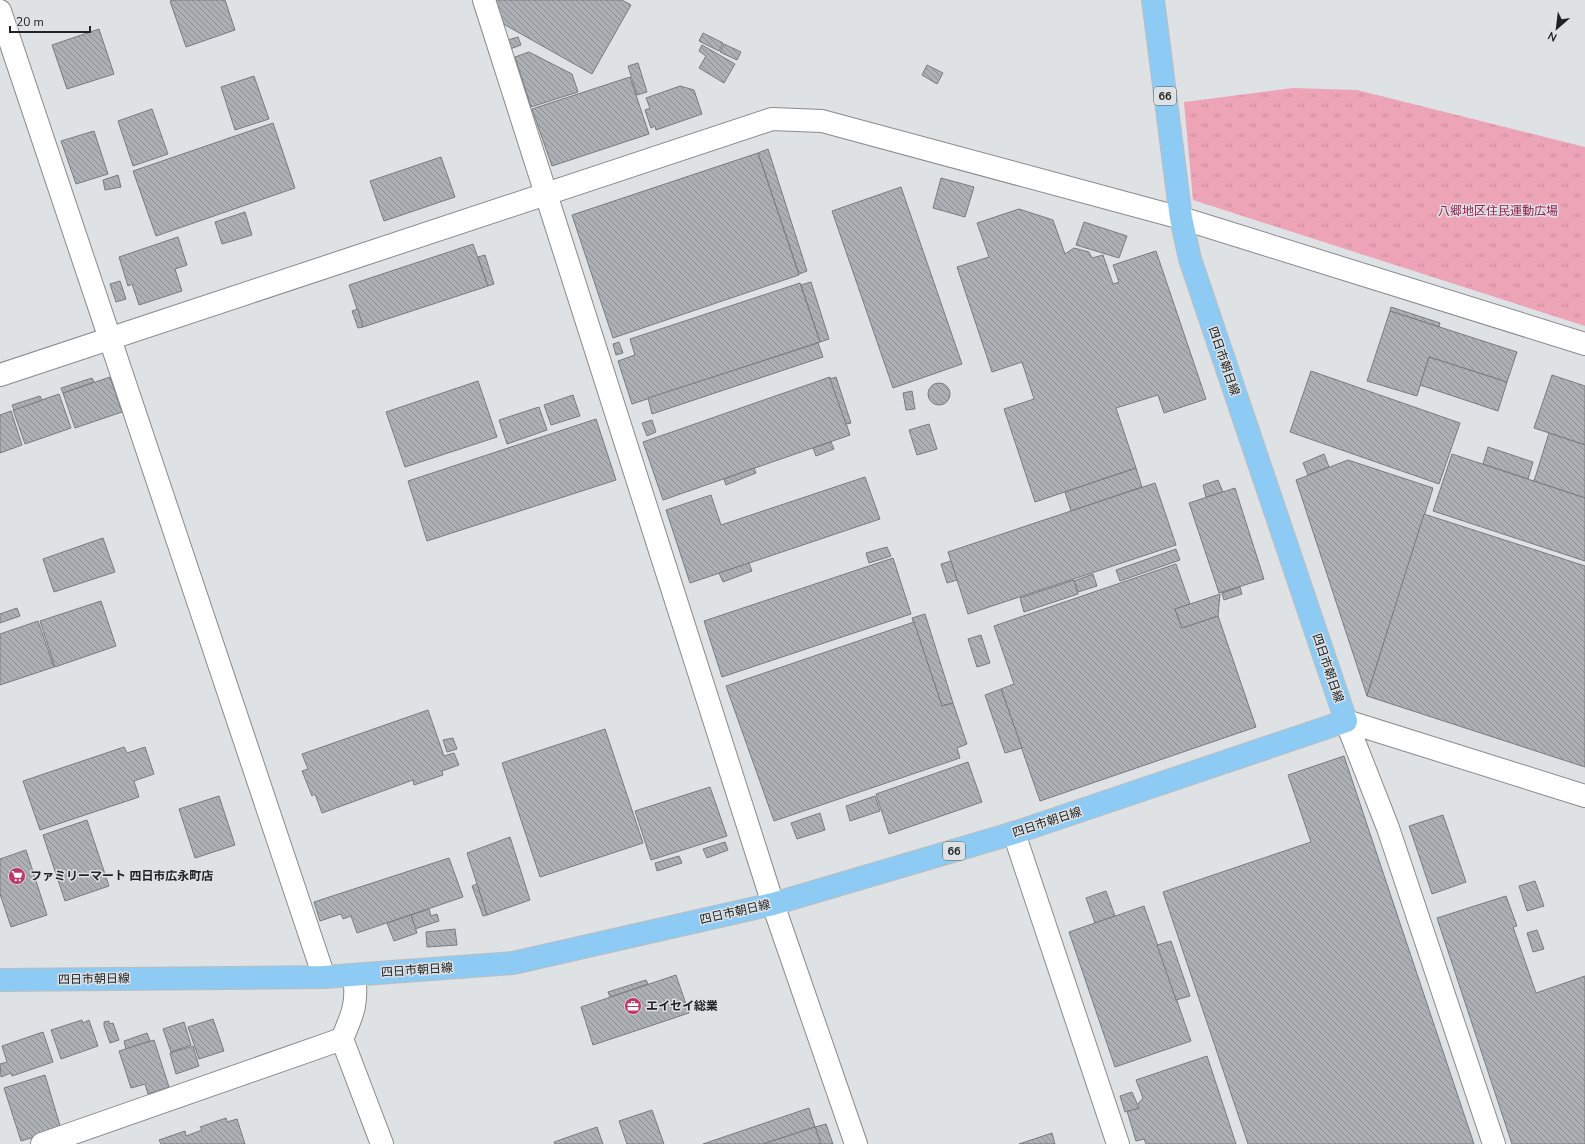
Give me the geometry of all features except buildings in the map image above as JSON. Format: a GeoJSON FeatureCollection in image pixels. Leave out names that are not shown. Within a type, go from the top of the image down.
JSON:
{"type":"FeatureCollection","features":[{"type":"Feature","properties":{"kind":"main road","name":"四日市朝日線"},"geometry":{"type":"LineString","coordinates":[[0,980],[324,977],[513,963],[773,904],[1014,833],[1346,721],[1190,260],[1177,192],[1153,0]]}},
{"type":"Feature","properties":{"kind":"street"},"geometry":{"type":"LineString","coordinates":[[484,0],[545,195],[773,904],[856,1144]]}},
{"type":"Feature","properties":{"kind":"street"},"geometry":{"type":"LineString","coordinates":[[0,11],[109,340],[324,977]]}},
{"type":"Feature","properties":{"kind":"street"},"geometry":{"type":"LineString","coordinates":[[0,375],[772,119],[822,121],[1181,218],[1585,344]]}},
{"type":"Feature","properties":{"kind":"street"},"geometry":{"type":"LineString","coordinates":[[1346,721],[1585,796]]}},
{"type":"Feature","properties":{"kind":"street"},"geometry":{"type":"LineString","coordinates":[[1346,721],[1388,828],[1494,1144]]}},
{"type":"Feature","properties":{"kind":"street"},"geometry":{"type":"LineString","coordinates":[[1014,833],[1118,1144]]}},
{"type":"Feature","properties":{"kind":"street"},"geometry":{"type":"LineString","coordinates":[[354,975],[357,993],[354,1008],[342,1039],[382,1144]]}},
{"type":"Feature","properties":{"kind":"street"},"geometry":{"type":"LineString","coordinates":[[42,1144],[342,1039]]}},
{"type":"Feature","properties":{"kind":"green space","name":"八郷地区住民運動広場"},"geometry":{"type":"Polygon","coordinates":[[[1293,88],[1357,90],[1585,147],[1585,326],[1193,200],[1184,102],[1293,88]]]}},
{"type":"Feature","properties":{"kind":"place","name":"ファミリーマート 四日市広永町店"},"geometry":{"type":"Point","coordinates":[17,876]}},
{"type":"Feature","properties":{"kind":"place","name":"エイセイ総業"},"geometry":{"type":"Point","coordinates":[633,1006]}}]}
